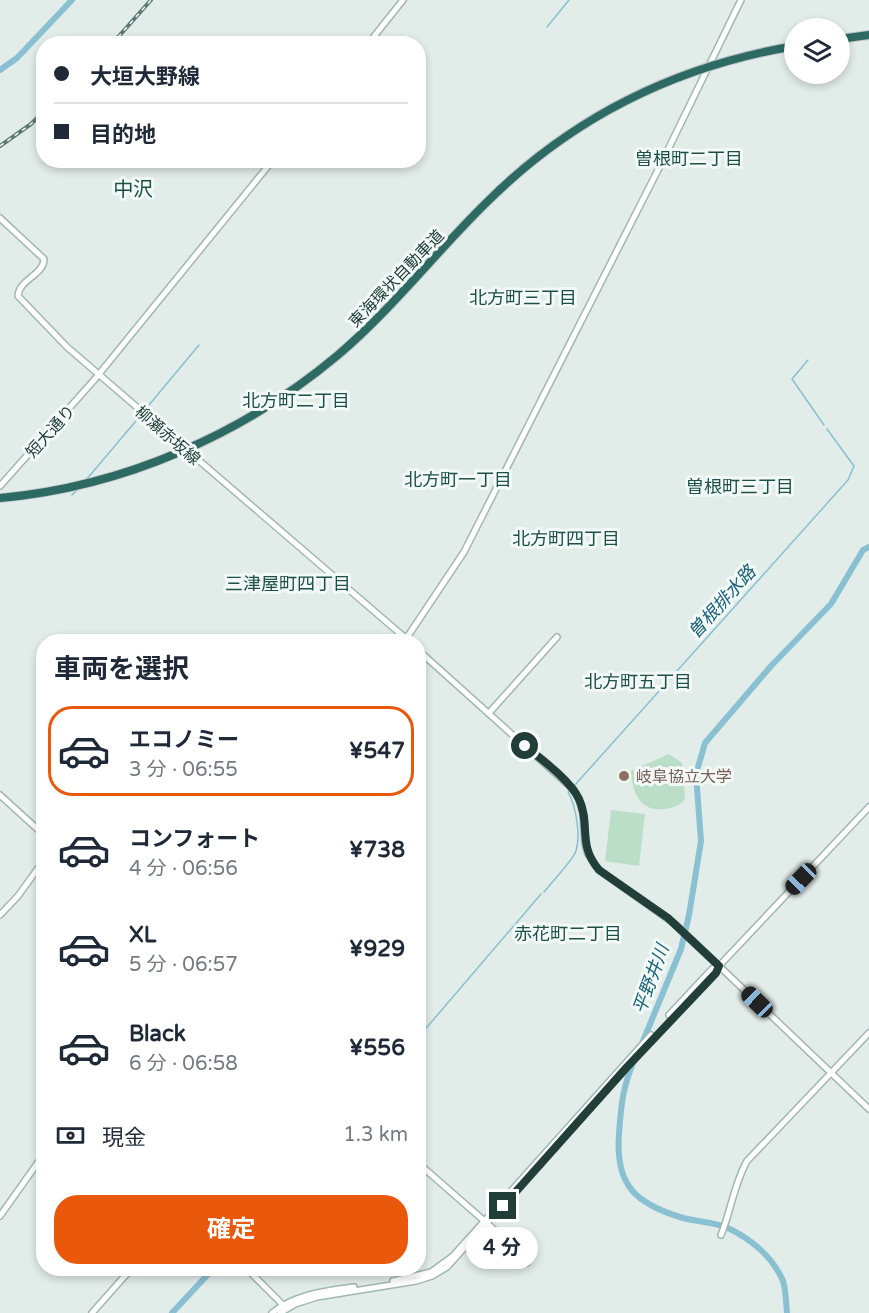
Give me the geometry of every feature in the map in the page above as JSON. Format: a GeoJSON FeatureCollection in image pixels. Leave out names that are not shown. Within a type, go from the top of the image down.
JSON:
{"type":"FeatureCollection","features":[{"type":"Feature","properties":{"kind":"highway"},"geometry":{"type":"LineString","coordinates":[[850,38],[869,35]]}},
{"type":"Feature","properties":{"kind":"highway","name":"東海環状自動車道"},"geometry":{"type":"LineString","coordinates":[[0,498],[72,486],[122,472],[169,456],[239,423],[288,393],[338,355],[396,300],[507,183],[564,137],[629,98],[683,75],[744,56],[784,48]]}},
{"type":"Feature","properties":{"kind":"main road"},"geometry":{"type":"LineString","coordinates":[[374,36],[403,0]]}},
{"type":"Feature","properties":{"kind":"main road"},"geometry":{"type":"LineString","coordinates":[[411,634],[464,552],[664,158],[741,0]]}},
{"type":"Feature","properties":{"kind":"main road","name":"短大通り"},"geometry":{"type":"LineString","coordinates":[[0,486],[99,375],[267,168]]}},
{"type":"Feature","properties":{"kind":"main road","name":"柳瀬赤坂線"},"geometry":{"type":"LineString","coordinates":[[0,218],[44,259],[43,266],[20,287],[18,296],[58,339],[399,634]]}},
{"type":"Feature","properties":{"kind":"main road"},"geometry":{"type":"LineString","coordinates":[[489,713],[557,637]]}},
{"type":"Feature","properties":{"kind":"main road"},"geometry":{"type":"LineString","coordinates":[[426,657],[574,790],[583,813],[588,854],[599,870],[675,924],[869,1109]]}},
{"type":"Feature","properties":{"kind":"main road"},"geometry":{"type":"LineString","coordinates":[[0,795],[36,828]]}},
{"type":"Feature","properties":{"kind":"main road"},"geometry":{"type":"LineString","coordinates":[[272,1313],[317,1297],[416,1281],[432,1276],[456,1260],[486,1222],[603,1090],[668,1019],[716,973],[719,966],[869,807]]}},
{"type":"Feature","properties":{"kind":"main road"},"geometry":{"type":"LineString","coordinates":[[0,915],[18,896],[36,871]]}},
{"type":"Feature","properties":{"kind":"main road"},"geometry":{"type":"LineString","coordinates":[[721,1235],[747,1161],[869,1032]]}},
{"type":"Feature","properties":{"kind":"main road"},"geometry":{"type":"LineString","coordinates":[[0,1216],[36,1165]]}},
{"type":"Feature","properties":{"kind":"main road"},"geometry":{"type":"LineString","coordinates":[[426,1170],[521,1253],[527,1263]]}},
{"type":"Feature","properties":{"kind":"main road"},"geometry":{"type":"LineString","coordinates":[[92,1313],[125,1276]]}},
{"type":"Feature","properties":{"kind":"main road"},"geometry":{"type":"LineString","coordinates":[[254,1276],[285,1307]]}},
{"type":"Feature","properties":{"kind":"main road"},"geometry":{"type":"LineString","coordinates":[[280,1313],[285,1307]]}},
{"type":"Feature","properties":{"kind":"green space"},"geometry":{"type":"Polygon","coordinates":[[[669,754],[682,763],[685,799],[670,808],[648,807],[638,799],[635,793],[631,771],[669,754]]]}},
{"type":"Feature","properties":{"kind":"green space"},"geometry":{"type":"Polygon","coordinates":[[[611,810],[645,814],[639,866],[605,861],[611,810]]]}},
{"type":"Feature","properties":{"kind":"waterway"},"geometry":{"type":"LineString","coordinates":[[38,36],[72,0]]}},
{"type":"Feature","properties":{"kind":"waterway"},"geometry":{"type":"LineString","coordinates":[[547,27],[569,0]]}},
{"type":"Feature","properties":{"kind":"waterway"},"geometry":{"type":"LineString","coordinates":[[0,70],[17,58],[36,38]]}},
{"type":"Feature","properties":{"kind":"waterway"},"geometry":{"type":"LineString","coordinates":[[144,411],[199,345]]}},
{"type":"Feature","properties":{"kind":"waterway","name":"曽根排水路"},"geometry":{"type":"LineString","coordinates":[[808,360],[792,379],[824,425]]}},
{"type":"Feature","properties":{"kind":"waterway"},"geometry":{"type":"LineString","coordinates":[[86,480],[141,415]]}},
{"type":"Feature","properties":{"kind":"waterway","name":"曽根排水路"},"geometry":{"type":"LineString","coordinates":[[574,786],[848,480],[854,466],[827,429]]}},
{"type":"Feature","properties":{"kind":"waterway"},"geometry":{"type":"LineString","coordinates":[[72,495],[79,488]]}},
{"type":"Feature","properties":{"kind":"waterway","name":"平野井川"},"geometry":{"type":"LineString","coordinates":[[641,1046],[681,949],[689,915],[701,841],[696,774],[705,743],[771,666],[831,604],[863,550],[869,547]]}},
{"type":"Feature","properties":{"kind":"waterway","name":"曽根排水路"},"geometry":{"type":"LineString","coordinates":[[544,892],[576,851],[578,829],[568,792],[570,790]]}},
{"type":"Feature","properties":{"kind":"waterway"},"geometry":{"type":"LineString","coordinates":[[426,1028],[541,894]]}},
{"type":"Feature","properties":{"kind":"waterway","name":"平野井川"},"geometry":{"type":"LineString","coordinates":[[635,1058],[625,1086],[620,1123],[619,1152],[625,1180],[641,1199],[667,1213],[723,1226],[753,1243],[779,1272],[783,1281],[787,1313]]}},
{"type":"Feature","properties":{"kind":"waterway"},"geometry":{"type":"LineString","coordinates":[[172,1313],[206,1276]]}},
{"type":"Feature","properties":{"kind":"railway"},"geometry":{"type":"LineString","coordinates":[[119,36],[151,0]]}},
{"type":"Feature","properties":{"kind":"railway"},"geometry":{"type":"LineString","coordinates":[[0,146],[36,119]]}},
{"type":"Feature","properties":{"kind":"place","name":"岐阜協立大学"},"geometry":{"type":"Point","coordinates":[624,776]}},
{"type":"Feature","properties":{"kind":"district","name":"曽根町二丁目"},"geometry":{"type":"Point","coordinates":[689,159]}},
{"type":"Feature","properties":{"kind":"district","name":"中沢"},"geometry":{"type":"Point","coordinates":[133,189]}},
{"type":"Feature","properties":{"kind":"district","name":"北方町三丁目"},"geometry":{"type":"Point","coordinates":[523,298]}},
{"type":"Feature","properties":{"kind":"district","name":"北方町二丁目"},"geometry":{"type":"Point","coordinates":[296,401]}},
{"type":"Feature","properties":{"kind":"district","name":"北方町一丁目"},"geometry":{"type":"Point","coordinates":[458,480]}},
{"type":"Feature","properties":{"kind":"district","name":"曽根町三丁目"},"geometry":{"type":"Point","coordinates":[740,487]}},
{"type":"Feature","properties":{"kind":"district","name":"北方町四丁目"},"geometry":{"type":"Point","coordinates":[566,539]}},
{"type":"Feature","properties":{"kind":"district","name":"三津屋町四丁目"},"geometry":{"type":"Point","coordinates":[288,584]}},
{"type":"Feature","properties":{"kind":"district","name":"北方町五丁目"},"geometry":{"type":"Point","coordinates":[638,682]}},
{"type":"Feature","properties":{"kind":"district","name":"赤花町二丁目"},"geometry":{"type":"Point","coordinates":[568,934]}},
{"type":"Feature","properties":{"kind":"route"},"geometry":{"type":"LineString","coordinates":[[503,1206],[669,1020],[716,973],[719,966],[668,918],[599,870],[588,854],[583,813],[574,790],[525,746]]}}]}
